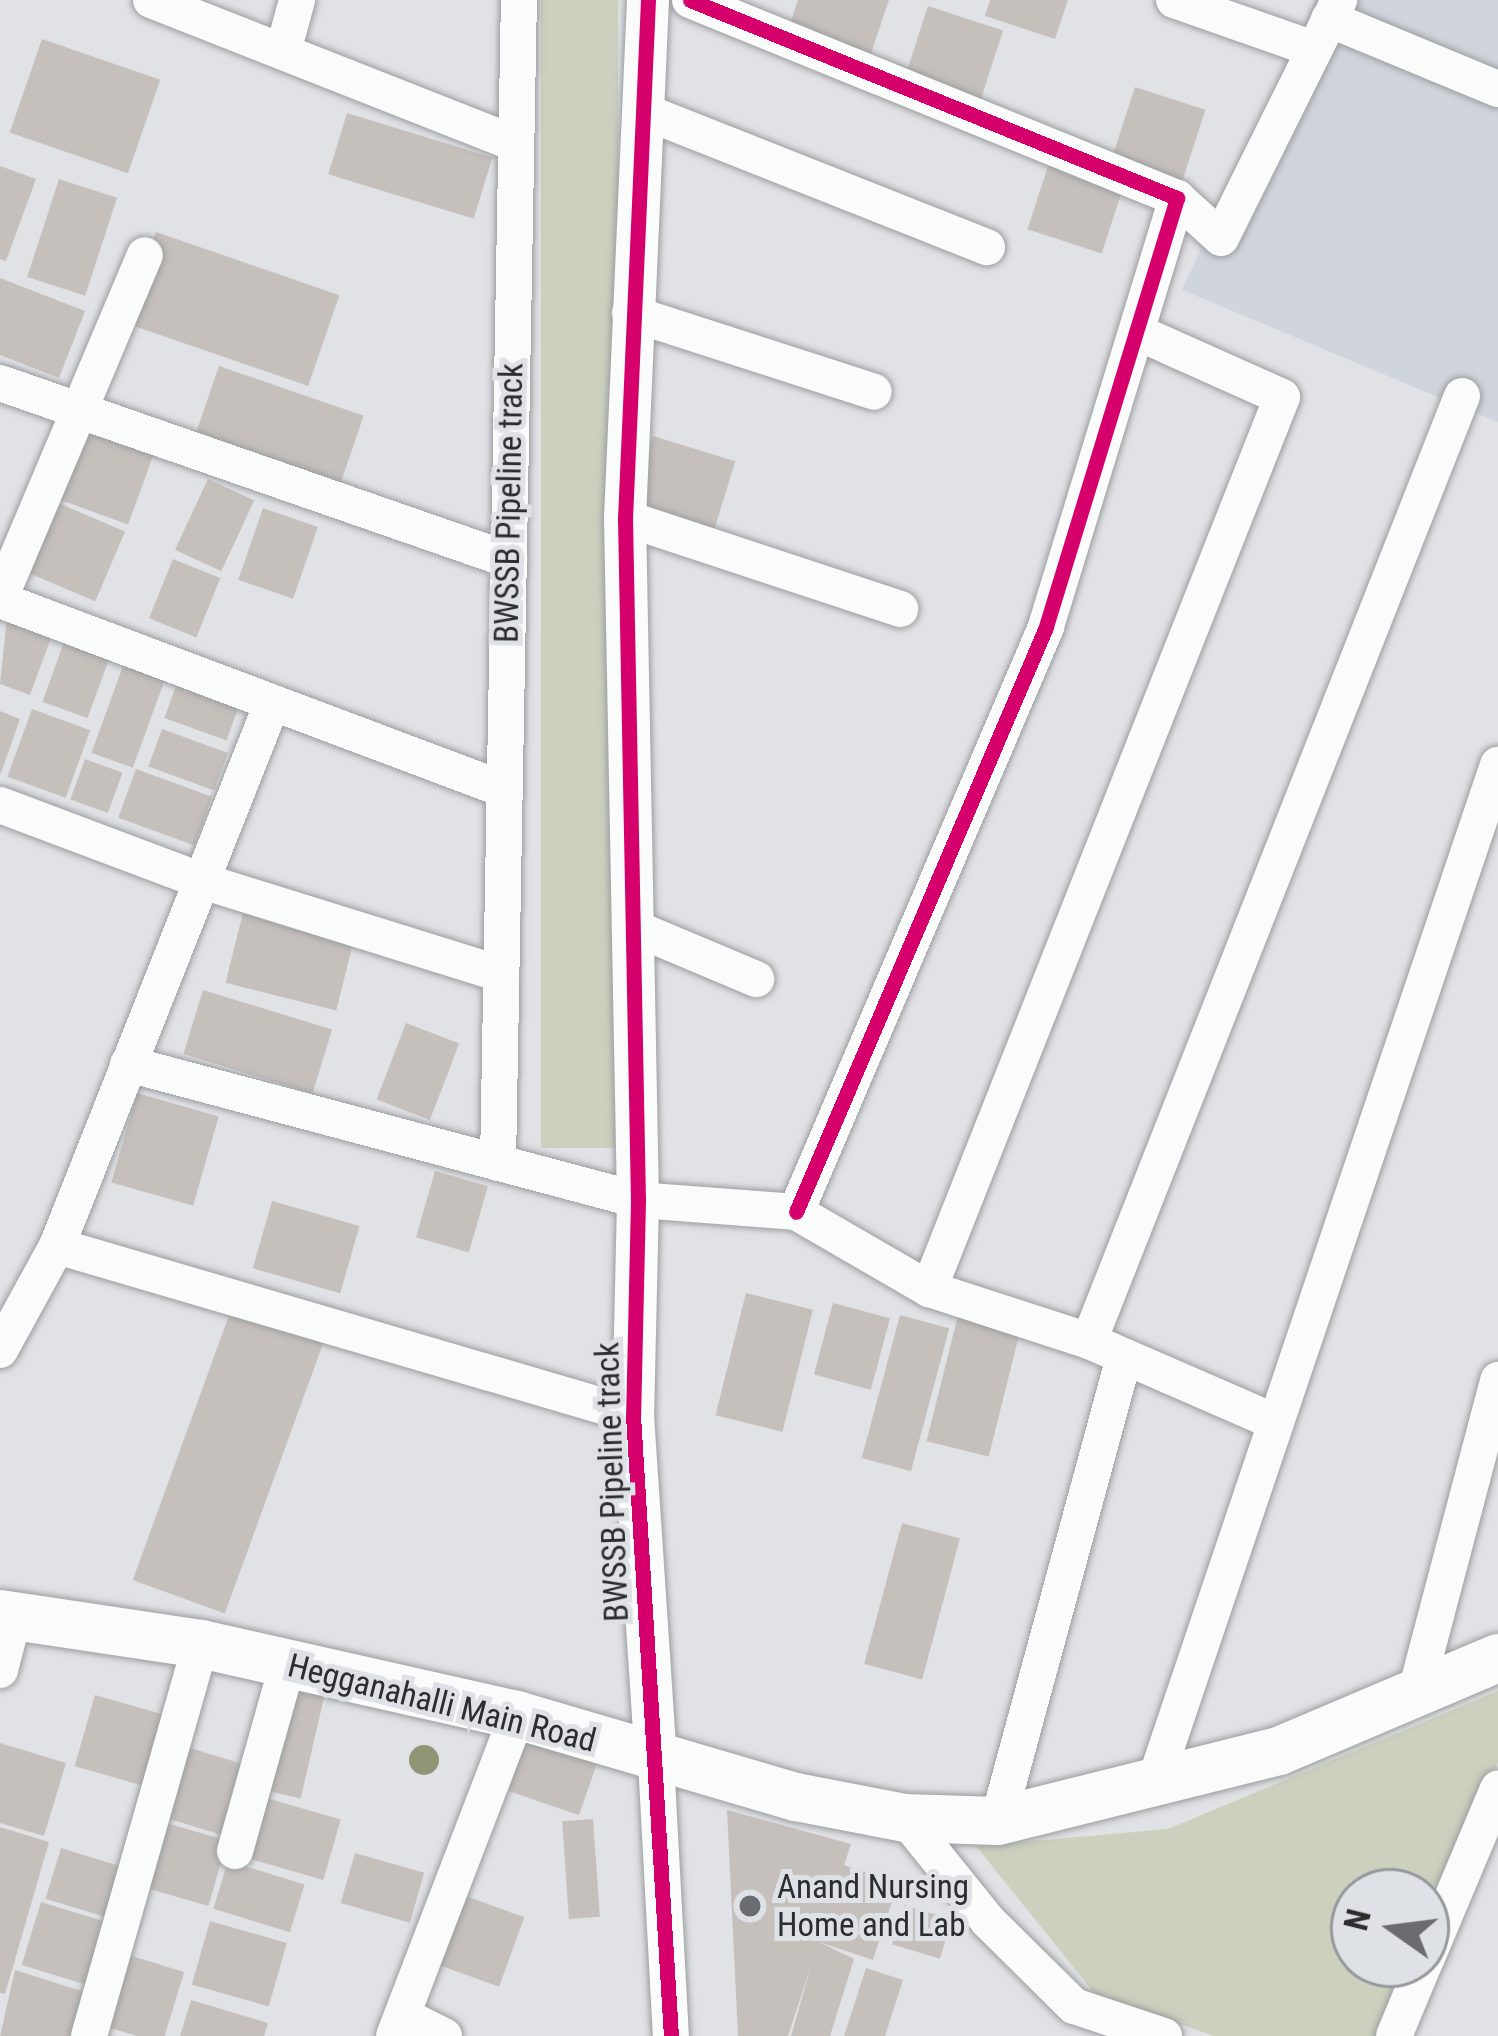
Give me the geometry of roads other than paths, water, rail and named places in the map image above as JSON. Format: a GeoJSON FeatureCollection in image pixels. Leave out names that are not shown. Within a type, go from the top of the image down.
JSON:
{"type":"FeatureCollection","features":[{"type":"Feature","properties":{"kind":"main road","name":"Hegganahalli Main Road"},"geometry":{"type":"LineString","coordinates":[[7,1615],[201,1643],[518,1715],[656,1761],[905,1818],[998,1821],[1153,1787],[1279,1751],[1498,1658]]}},
{"type":"Feature","properties":{"kind":"street"},"geometry":{"type":"LineString","coordinates":[[152,0],[284,48],[516,144]]}},
{"type":"Feature","properties":{"kind":"street"},"geometry":{"type":"LineString","coordinates":[[284,48],[297,0]]}},
{"type":"Feature","properties":{"kind":"street","name":"BWSSB Pipeline track"},"geometry":{"type":"LineString","coordinates":[[498,1162],[500,788],[519,0]]}},
{"type":"Feature","properties":{"kind":"street","name":"BWSSB Pipeline track"},"geometry":{"type":"LineString","coordinates":[[647,0],[630,313],[625,518],[638,1200],[633,1415],[656,1761]]}},
{"type":"Feature","properties":{"kind":"street"},"geometry":{"type":"LineString","coordinates":[[690,0],[1177,198],[1221,238],[1327,23]]}},
{"type":"Feature","properties":{"kind":"street"},"geometry":{"type":"LineString","coordinates":[[1174,0],[1327,23],[1498,89]]}},
{"type":"Feature","properties":{"kind":"street"},"geometry":{"type":"LineString","coordinates":[[643,111],[987,247]]}},
{"type":"Feature","properties":{"kind":"street"},"geometry":{"type":"LineString","coordinates":[[796,1213],[1046,627],[1141,334],[1177,198]]}},
{"type":"Feature","properties":{"kind":"street"},"geometry":{"type":"LineString","coordinates":[[145,254],[0,599],[271,706],[500,788]]}},
{"type":"Feature","properties":{"kind":"street"},"geometry":{"type":"LineString","coordinates":[[630,313],[874,392]]}},
{"type":"Feature","properties":{"kind":"street"},"geometry":{"type":"LineString","coordinates":[[929,1288],[1282,397],[1141,334]]}},
{"type":"Feature","properties":{"kind":"street"},"geometry":{"type":"LineString","coordinates":[[0,383],[508,560]]}},
{"type":"Feature","properties":{"kind":"street"},"geometry":{"type":"LineString","coordinates":[[1088,1340],[1462,396]]}},
{"type":"Feature","properties":{"kind":"street"},"geometry":{"type":"LineString","coordinates":[[625,518],[900,609]]}},
{"type":"Feature","properties":{"kind":"street"},"geometry":{"type":"LineString","coordinates":[[0,1350],[57,1246],[271,706]]}},
{"type":"Feature","properties":{"kind":"street"},"geometry":{"type":"LineString","coordinates":[[1153,1787],[1273,1420],[1498,765]]}},
{"type":"Feature","properties":{"kind":"street"},"geometry":{"type":"LineString","coordinates":[[0,805],[202,881],[501,974]]}},
{"type":"Feature","properties":{"kind":"street"},"geometry":{"type":"LineString","coordinates":[[630,926],[755,980]]}},
{"type":"Feature","properties":{"kind":"street"},"geometry":{"type":"LineString","coordinates":[[128,1064],[638,1200],[796,1213],[929,1288],[1088,1340],[1123,1361],[1273,1420]]}},
{"type":"Feature","properties":{"kind":"street"},"geometry":{"type":"LineString","coordinates":[[57,1246],[633,1415]]}},
{"type":"Feature","properties":{"kind":"street"},"geometry":{"type":"LineString","coordinates":[[998,1821],[1123,1361]]}},
{"type":"Feature","properties":{"kind":"street"},"geometry":{"type":"LineString","coordinates":[[1415,1695],[1498,1380]]}},
{"type":"Feature","properties":{"kind":"street"},"geometry":{"type":"LineString","coordinates":[[0,1670],[7,1615]]}},
{"type":"Feature","properties":{"kind":"street"},"geometry":{"type":"LineString","coordinates":[[89,2036],[201,1643]]}},
{"type":"Feature","properties":{"kind":"street"},"geometry":{"type":"LineString","coordinates":[[235,1851],[288,1663]]}},
{"type":"Feature","properties":{"kind":"street"},"geometry":{"type":"LineString","coordinates":[[443,2036],[398,2026],[518,1715]]}},
{"type":"Feature","properties":{"kind":"street"},"geometry":{"type":"LineString","coordinates":[[656,1761],[670,2036]]}},
{"type":"Feature","properties":{"kind":"street"},"geometry":{"type":"LineString","coordinates":[[1450,1903],[1498,1789]]}},
{"type":"Feature","properties":{"kind":"street"},"geometry":{"type":"LineString","coordinates":[[905,1818],[988,1921],[1074,2006],[1164,2036]]}},
{"type":"Feature","properties":{"kind":"street"},"geometry":{"type":"LineString","coordinates":[[1394,2036],[1414,1988]]}},
{"type":"Feature","properties":{"kind":"place","name":"Anand Nursing Home and Lab"},"geometry":{"type":"Point","coordinates":[750,1906]}}]}
